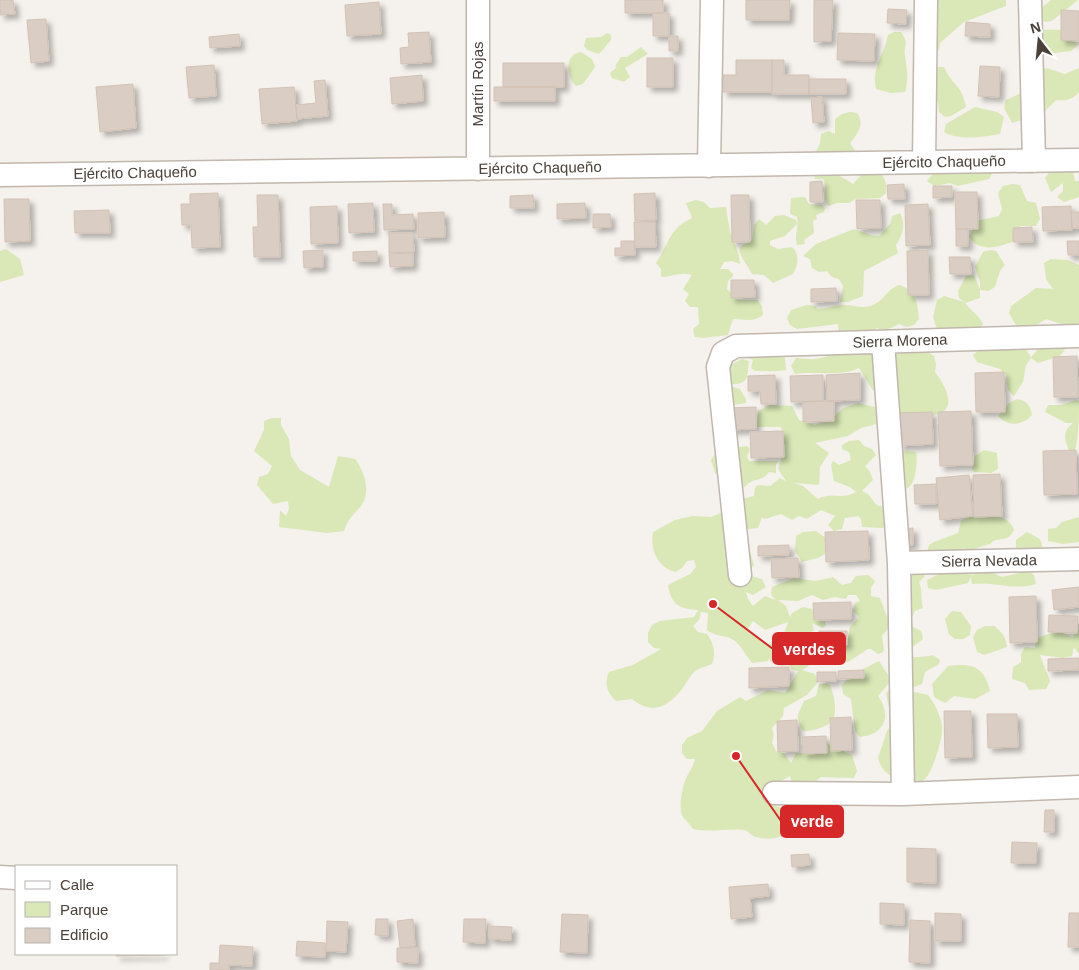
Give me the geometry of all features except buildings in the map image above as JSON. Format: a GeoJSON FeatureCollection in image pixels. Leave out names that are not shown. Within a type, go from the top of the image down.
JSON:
{"type":"FeatureCollection","features":[{"type":"Feature","properties":{"kind":"street","name":"Martín Rojas"},"geometry":{"type":"LineString","coordinates":[[478,0],[478,169]]}},
{"type":"Feature","properties":{"kind":"street"},"geometry":{"type":"LineString","coordinates":[[709,166],[712,0]]}},
{"type":"Feature","properties":{"kind":"street"},"geometry":{"type":"LineString","coordinates":[[924,162],[926,0]]}},
{"type":"Feature","properties":{"kind":"street"},"geometry":{"type":"LineString","coordinates":[[1030,0],[1034,161]]}},
{"type":"Feature","properties":{"kind":"street","name":"Ejército Chaqueño"},"geometry":{"type":"LineString","coordinates":[[0,175],[1079,160]]}},
{"type":"Feature","properties":{"kind":"street","name":"Sierra Morena"},"geometry":{"type":"LineString","coordinates":[[740,575],[718,367],[722,353],[736,346],[1079,336]]}},
{"type":"Feature","properties":{"kind":"street"},"geometry":{"type":"LineString","coordinates":[[884,342],[899,563],[903,794]]}},
{"type":"Feature","properties":{"kind":"street","name":"Sierra Nevada"},"geometry":{"type":"LineString","coordinates":[[899,563],[1079,559]]}},
{"type":"Feature","properties":{"kind":"street"},"geometry":{"type":"LineString","coordinates":[[774,793],[903,794],[1079,787]]}},
{"type":"Feature","properties":{"kind":"street"},"geometry":{"type":"LineString","coordinates":[[0,877],[15,878]]}},
{"type":"Feature","properties":{"kind":"green space"},"geometry":{"type":"Polygon","coordinates":[[[926,0],[1006,0],[1006,6],[964,22],[940,43],[939,50],[931,54],[914,29],[926,0]]]}},
{"type":"Feature","properties":{"kind":"green space"},"geometry":{"type":"Polygon","coordinates":[[[1051,0],[1078,0],[1052,21],[1045,22],[1038,18],[1040,9],[1051,0]]]}},
{"type":"Feature","properties":{"kind":"green space"},"geometry":{"type":"Polygon","coordinates":[[[1041,30],[1058,30],[1068,33],[1072,35],[1077,46],[1071,51],[1037,55],[1041,30]]]}},
{"type":"Feature","properties":{"kind":"green space"},"geometry":{"type":"Polygon","coordinates":[[[894,32],[901,32],[905,40],[907,78],[905,92],[891,93],[876,89],[875,75],[888,35],[894,32]]]}},
{"type":"Feature","properties":{"kind":"green space"},"geometry":{"type":"Polygon","coordinates":[[[607,33],[611,35],[611,40],[599,54],[587,50],[584,46],[586,38],[601,37],[607,33]]]}},
{"type":"Feature","properties":{"kind":"green space"},"geometry":{"type":"Polygon","coordinates":[[[641,47],[648,54],[625,68],[630,77],[624,82],[612,78],[610,73],[617,67],[615,66],[621,57],[627,57],[641,47]]]}},
{"type":"Feature","properties":{"kind":"green space"},"geometry":{"type":"Polygon","coordinates":[[[581,52],[592,59],[595,67],[583,84],[576,86],[570,77],[568,66],[572,57],[581,52]]]}},
{"type":"Feature","properties":{"kind":"green space"},"geometry":{"type":"Polygon","coordinates":[[[939,67],[944,67],[959,89],[966,107],[951,116],[945,117],[939,112],[938,102],[934,98],[935,70],[939,67]]]}},
{"type":"Feature","properties":{"kind":"green space"},"geometry":{"type":"Polygon","coordinates":[[[1046,68],[1065,74],[1079,68],[1079,92],[1069,99],[1056,100],[1044,112],[1012,123],[1004,108],[1006,100],[1021,93],[1038,71],[1046,68]]]}},
{"type":"Feature","properties":{"kind":"green space"},"geometry":{"type":"Polygon","coordinates":[[[975,107],[997,112],[1004,117],[1000,134],[979,137],[956,137],[944,132],[946,124],[975,107]]]}},
{"type":"Feature","properties":{"kind":"green space"},"geometry":{"type":"Polygon","coordinates":[[[857,113],[860,121],[858,132],[850,143],[858,155],[835,173],[853,184],[861,175],[882,173],[886,184],[886,193],[880,198],[856,199],[849,203],[837,203],[829,206],[825,200],[823,179],[815,179],[813,157],[820,144],[821,134],[829,131],[835,134],[835,119],[842,114],[857,113]]]}},
{"type":"Feature","properties":{"kind":"green space"},"geometry":{"type":"Polygon","coordinates":[[[1072,165],[1075,181],[1079,181],[1079,197],[1064,202],[1057,197],[1063,191],[1063,183],[1051,192],[1045,178],[1050,172],[1072,165]]]}},
{"type":"Feature","properties":{"kind":"green space"},"geometry":{"type":"Polygon","coordinates":[[[977,166],[992,173],[989,179],[958,186],[950,183],[934,186],[927,181],[931,176],[942,170],[977,166]]]}},
{"type":"Feature","properties":{"kind":"green space"},"geometry":{"type":"Polygon","coordinates":[[[1020,185],[1027,201],[1036,203],[1040,219],[1036,226],[1020,226],[1012,242],[1000,246],[983,247],[977,245],[969,237],[976,221],[999,216],[1002,209],[998,193],[1003,186],[1020,185]]]}},
{"type":"Feature","properties":{"kind":"green space"},"geometry":{"type":"Polygon","coordinates":[[[805,197],[809,204],[822,205],[825,208],[824,212],[816,215],[817,219],[813,221],[814,233],[804,240],[805,244],[797,245],[797,217],[790,214],[791,198],[805,197]]]}},
{"type":"Feature","properties":{"kind":"green space"},"geometry":{"type":"Polygon","coordinates":[[[696,200],[704,202],[710,208],[726,207],[730,232],[739,255],[740,264],[732,261],[724,262],[720,269],[728,269],[734,275],[728,281],[727,289],[739,300],[758,300],[762,307],[763,315],[755,319],[733,319],[728,335],[695,337],[693,329],[699,324],[698,307],[690,307],[685,301],[689,294],[683,289],[692,275],[684,274],[661,277],[661,269],[656,263],[678,227],[692,218],[686,203],[696,200]]]}},
{"type":"Feature","properties":{"kind":"green space"},"geometry":{"type":"Polygon","coordinates":[[[900,213],[903,225],[902,233],[896,245],[898,253],[864,271],[863,296],[848,302],[840,302],[843,286],[839,279],[832,277],[827,271],[819,272],[812,268],[810,259],[803,256],[816,244],[854,229],[879,236],[890,224],[892,216],[900,213]]]}},
{"type":"Feature","properties":{"kind":"green space"},"geometry":{"type":"Polygon","coordinates":[[[784,215],[796,220],[797,224],[785,236],[770,241],[770,245],[778,249],[792,247],[796,253],[797,264],[793,274],[773,283],[764,275],[752,274],[739,250],[741,246],[752,240],[754,225],[759,219],[766,225],[775,216],[784,215]]]}},
{"type":"Feature","properties":{"kind":"green space"},"geometry":{"type":"Polygon","coordinates":[[[6,249],[20,259],[24,275],[0,282],[0,251],[6,249]]]}},
{"type":"Feature","properties":{"kind":"green space"},"geometry":{"type":"Polygon","coordinates":[[[996,251],[1005,265],[1000,271],[995,287],[988,291],[980,290],[980,298],[965,303],[983,324],[978,332],[938,332],[933,317],[937,300],[944,296],[964,302],[959,298],[958,291],[966,276],[974,275],[980,289],[980,282],[975,267],[983,252],[996,251]]]}},
{"type":"Feature","properties":{"kind":"green space"},"geometry":{"type":"Polygon","coordinates":[[[1051,259],[1067,260],[1079,265],[1079,323],[1068,326],[1046,319],[1033,327],[1017,327],[1009,313],[1011,306],[1036,288],[1053,289],[1046,279],[1044,263],[1051,259]]]}},
{"type":"Feature","properties":{"kind":"green space"},"geometry":{"type":"Polygon","coordinates":[[[899,285],[909,290],[915,298],[919,319],[914,325],[907,327],[899,324],[885,331],[877,328],[862,336],[839,333],[838,324],[797,329],[790,325],[787,318],[791,310],[807,305],[816,306],[817,309],[841,305],[871,306],[899,285]]]}},
{"type":"Feature","properties":{"kind":"green space"},"geometry":{"type":"Polygon","coordinates":[[[1011,342],[1026,350],[1031,357],[1040,347],[1060,343],[1065,349],[1060,356],[1038,363],[1031,358],[1026,365],[1023,382],[1014,396],[1008,390],[1006,375],[1000,369],[977,362],[973,355],[979,350],[1011,342]]]}},
{"type":"Feature","properties":{"kind":"green space"},"geometry":{"type":"Polygon","coordinates":[[[923,349],[934,356],[935,372],[948,395],[947,407],[944,411],[926,418],[905,413],[899,417],[872,389],[859,368],[836,373],[795,374],[791,366],[796,358],[816,359],[845,351],[868,351],[874,354],[875,380],[893,355],[923,349]]]}},
{"type":"Feature","properties":{"kind":"green space"},"geometry":{"type":"Polygon","coordinates":[[[749,355],[781,356],[785,358],[786,370],[755,371],[751,368],[753,360],[750,359],[749,355]]]}},
{"type":"Feature","properties":{"kind":"green space"},"geometry":{"type":"Polygon","coordinates":[[[742,359],[749,361],[745,381],[731,384],[726,367],[742,359]]]}},
{"type":"Feature","properties":{"kind":"green space"},"geometry":{"type":"Polygon","coordinates":[[[727,385],[740,389],[746,399],[746,403],[727,406],[727,385]]]}},
{"type":"Feature","properties":{"kind":"green space"},"geometry":{"type":"Polygon","coordinates":[[[1017,399],[1028,404],[1032,415],[1028,419],[1015,424],[1002,420],[998,416],[1009,403],[1017,399]]]}},
{"type":"Feature","properties":{"kind":"green space"},"geometry":{"type":"Polygon","coordinates":[[[1076,400],[1079,401],[1078,431],[1072,458],[1066,444],[1065,435],[1073,423],[1066,423],[1045,412],[1048,405],[1061,405],[1076,400]]]}},
{"type":"Feature","properties":{"kind":"green space"},"geometry":{"type":"Polygon","coordinates":[[[858,403],[875,407],[877,424],[861,428],[848,436],[815,443],[829,453],[820,467],[819,485],[794,483],[803,486],[818,499],[856,492],[850,487],[834,481],[831,465],[833,461],[839,465],[851,460],[849,452],[842,449],[842,445],[849,441],[859,440],[864,446],[872,449],[876,455],[865,466],[873,480],[862,491],[879,506],[889,506],[888,521],[883,528],[862,527],[861,519],[858,516],[845,518],[842,529],[834,531],[828,525],[835,516],[821,510],[807,519],[799,516],[792,520],[781,514],[765,519],[762,517],[758,528],[741,530],[742,543],[749,548],[754,565],[748,572],[754,577],[762,579],[766,587],[753,595],[746,592],[748,599],[753,606],[765,596],[776,600],[771,595],[772,587],[794,578],[816,581],[833,577],[842,585],[851,583],[856,576],[868,575],[875,581],[871,588],[871,596],[880,598],[888,620],[887,614],[893,608],[892,577],[920,571],[925,576],[919,582],[923,608],[915,611],[911,619],[913,627],[921,631],[923,639],[903,654],[890,626],[882,636],[884,650],[882,653],[878,654],[868,649],[848,662],[828,664],[819,656],[819,652],[836,649],[847,643],[850,627],[859,617],[853,611],[855,603],[860,601],[856,595],[848,595],[846,599],[835,597],[823,600],[812,595],[798,601],[778,600],[786,606],[790,617],[792,613],[803,607],[812,609],[816,620],[825,621],[826,625],[823,628],[812,623],[814,631],[807,633],[803,640],[813,651],[814,656],[809,665],[802,670],[815,674],[818,682],[807,695],[784,708],[783,716],[772,728],[774,735],[772,743],[776,751],[784,753],[791,763],[796,753],[805,753],[828,744],[852,755],[857,771],[854,778],[821,777],[815,782],[792,783],[790,776],[769,788],[772,804],[796,814],[796,822],[793,828],[782,836],[768,839],[753,836],[744,830],[706,831],[693,829],[683,817],[681,804],[686,778],[695,759],[687,759],[682,753],[682,745],[687,738],[702,731],[717,711],[740,697],[746,701],[768,690],[785,693],[798,671],[791,669],[789,665],[781,666],[770,661],[770,657],[768,661],[752,663],[734,640],[707,630],[708,613],[701,612],[699,620],[693,626],[698,632],[707,634],[711,641],[714,648],[712,664],[701,668],[690,676],[684,687],[665,705],[653,708],[639,704],[632,699],[616,701],[607,688],[609,672],[633,665],[661,649],[654,648],[648,642],[648,633],[652,625],[660,621],[694,617],[698,610],[677,605],[671,597],[668,585],[690,574],[696,567],[694,560],[687,561],[682,568],[675,572],[669,570],[659,562],[656,556],[652,538],[653,532],[675,520],[693,516],[711,517],[725,511],[738,500],[754,496],[755,488],[758,485],[770,486],[780,478],[786,481],[778,469],[784,443],[781,427],[757,427],[758,411],[770,405],[792,406],[799,420],[815,425],[830,420],[843,408],[858,403]],[[753,621],[747,630],[769,645],[775,641],[782,645],[785,642],[784,634],[788,622],[765,630],[753,621]]]}},
{"type":"Feature","properties":{"kind":"green space"},"geometry":{"type":"Polygon","coordinates":[[[272,418],[281,418],[281,425],[289,439],[291,456],[300,470],[329,487],[338,456],[355,459],[366,481],[366,494],[361,506],[349,520],[344,531],[327,533],[279,527],[280,510],[286,516],[289,509],[288,501],[273,504],[257,485],[259,477],[268,474],[272,466],[254,451],[264,430],[264,421],[272,418]]]}},
{"type":"Feature","properties":{"kind":"green space"},"geometry":{"type":"Polygon","coordinates":[[[879,433],[901,451],[916,452],[915,477],[908,488],[892,493],[878,446],[879,433]]]}},
{"type":"Feature","properties":{"kind":"green space"},"geometry":{"type":"Polygon","coordinates":[[[747,446],[750,449],[747,457],[749,461],[779,461],[776,464],[776,473],[769,472],[764,477],[752,481],[738,490],[715,473],[711,460],[718,450],[747,446]]]}},
{"type":"Feature","properties":{"kind":"green space"},"geometry":{"type":"Polygon","coordinates":[[[984,450],[997,453],[998,469],[991,473],[974,472],[972,469],[975,456],[984,450]]]}},
{"type":"Feature","properties":{"kind":"green space"},"geometry":{"type":"Polygon","coordinates":[[[967,517],[1000,517],[1011,524],[1014,530],[1008,538],[993,541],[990,544],[967,551],[964,548],[957,552],[927,553],[929,545],[958,533],[961,521],[967,517]]]}},
{"type":"Feature","properties":{"kind":"green space"},"geometry":{"type":"Polygon","coordinates":[[[1079,517],[1079,542],[1063,544],[1048,541],[1048,529],[1056,528],[1062,522],[1079,517]]]}},
{"type":"Feature","properties":{"kind":"green space"},"geometry":{"type":"Polygon","coordinates":[[[816,531],[826,538],[825,554],[802,562],[795,551],[796,536],[803,532],[816,531]]]}},
{"type":"Feature","properties":{"kind":"green space"},"geometry":{"type":"Polygon","coordinates":[[[1027,532],[1040,539],[1043,548],[1041,551],[1026,556],[1016,548],[1016,540],[1027,532]]]}},
{"type":"Feature","properties":{"kind":"green space"},"geometry":{"type":"Polygon","coordinates":[[[949,569],[966,569],[972,575],[986,570],[1002,577],[1028,571],[1034,575],[1036,584],[1019,587],[980,583],[972,584],[971,577],[968,583],[936,590],[928,588],[927,580],[949,569]]]}},
{"type":"Feature","properties":{"kind":"green space"},"geometry":{"type":"Polygon","coordinates":[[[952,611],[961,612],[971,626],[970,635],[963,639],[955,639],[949,634],[945,619],[952,611]]]}},
{"type":"Feature","properties":{"kind":"green space"},"geometry":{"type":"Polygon","coordinates":[[[985,626],[994,626],[999,630],[1005,638],[1007,647],[984,655],[977,652],[973,637],[977,630],[985,626]]]}},
{"type":"Feature","properties":{"kind":"green space"},"geometry":{"type":"Polygon","coordinates":[[[1079,629],[1079,654],[1074,647],[1072,656],[1063,658],[1040,655],[1050,681],[1046,689],[1029,690],[1025,683],[1012,679],[1013,667],[1021,662],[1021,654],[1025,647],[1035,648],[1036,639],[1050,634],[1063,633],[1072,637],[1079,629]]]}},
{"type":"Feature","properties":{"kind":"green space"},"geometry":{"type":"Polygon","coordinates":[[[933,655],[940,660],[939,664],[925,672],[922,684],[911,688],[889,672],[888,665],[898,659],[933,655]]]}},
{"type":"Feature","properties":{"kind":"green space"},"geometry":{"type":"Polygon","coordinates":[[[879,661],[888,675],[889,683],[878,696],[885,710],[884,723],[875,732],[860,737],[855,731],[851,699],[843,694],[842,685],[847,679],[861,677],[863,669],[879,661]]]}},
{"type":"Feature","properties":{"kind":"green space"},"geometry":{"type":"Polygon","coordinates":[[[964,665],[976,668],[984,676],[990,691],[975,699],[954,696],[945,703],[934,697],[932,684],[948,666],[964,665]]]}},
{"type":"Feature","properties":{"kind":"green space"},"geometry":{"type":"Polygon","coordinates":[[[819,684],[829,684],[831,687],[835,704],[833,720],[825,726],[803,731],[798,719],[799,713],[804,701],[816,696],[819,684]]]}},
{"type":"Feature","properties":{"kind":"green space"},"geometry":{"type":"Polygon","coordinates":[[[892,687],[928,695],[935,705],[940,718],[942,731],[939,746],[930,771],[923,781],[915,783],[887,774],[878,758],[887,731],[892,724],[886,693],[892,687]]]}},
{"type":"Feature","properties":{"kind":"place","name":"verdes"},"geometry":{"type":"Point","coordinates":[713,604]}},
{"type":"Feature","properties":{"kind":"place","name":"verde"},"geometry":{"type":"Point","coordinates":[736,756]}}]}
